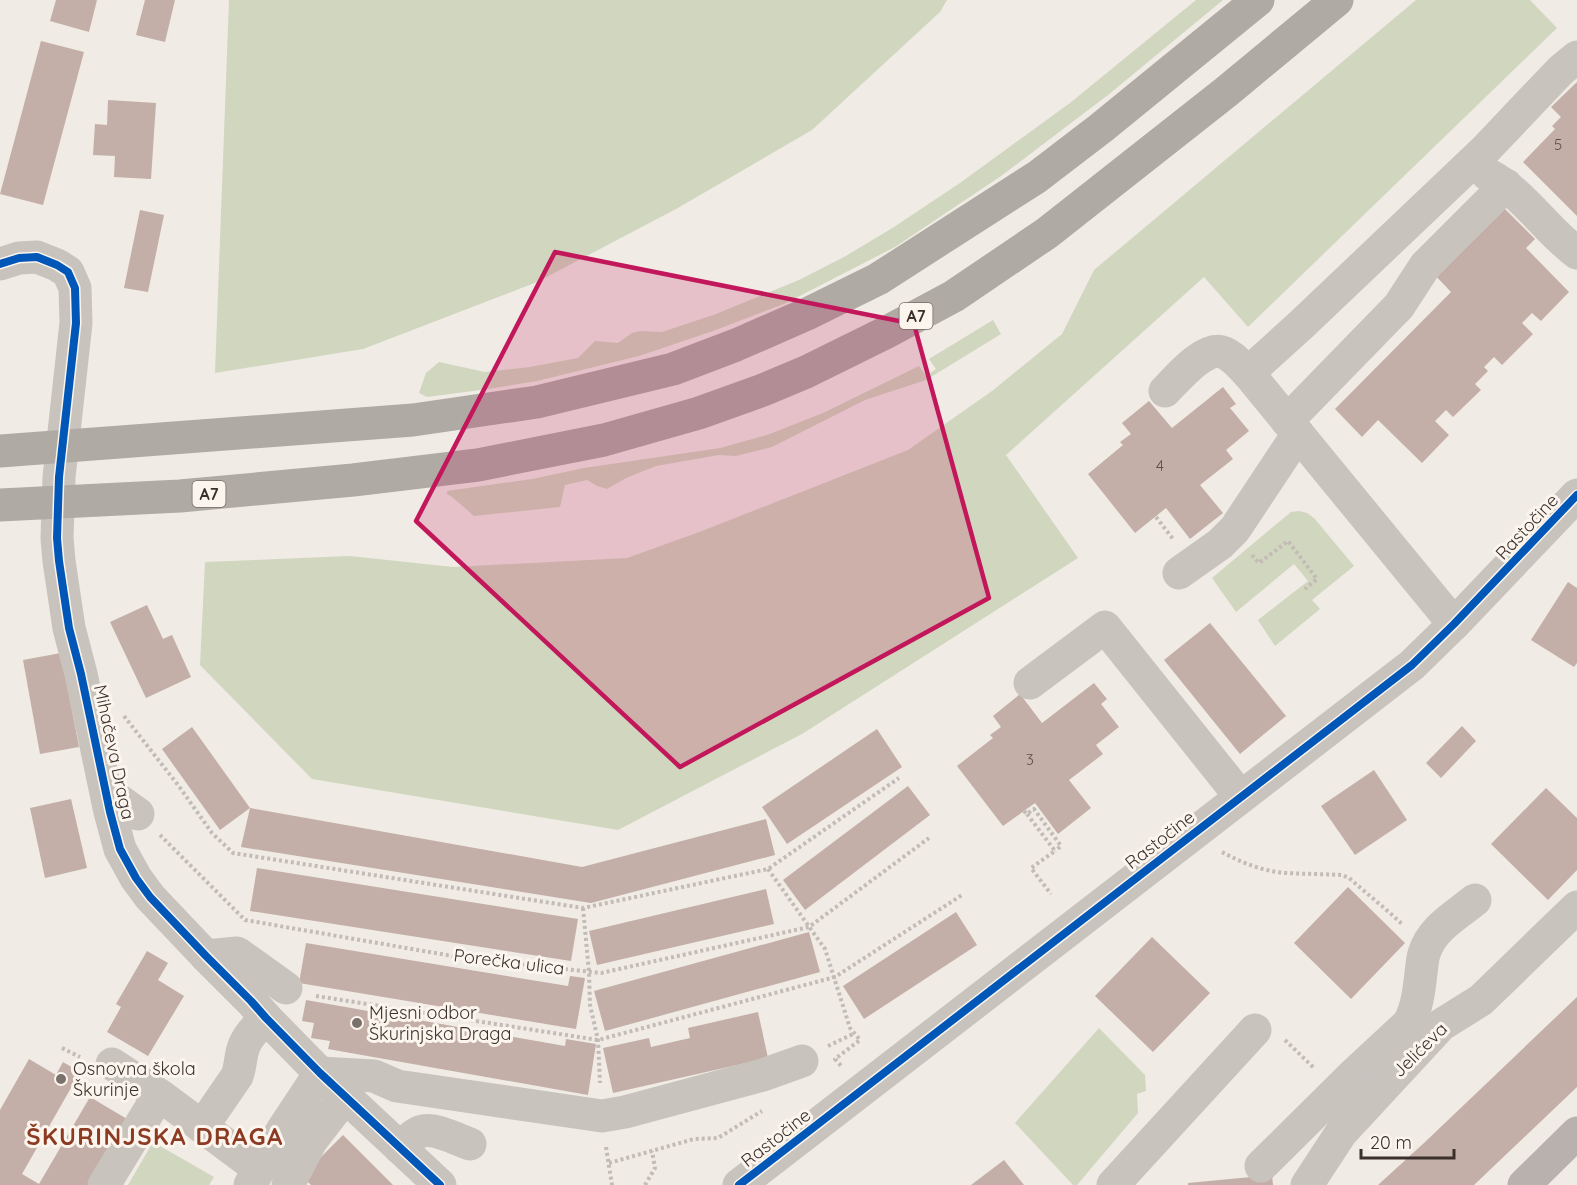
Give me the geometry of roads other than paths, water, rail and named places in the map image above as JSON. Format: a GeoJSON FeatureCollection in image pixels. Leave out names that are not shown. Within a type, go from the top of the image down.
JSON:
{"type":"FeatureCollection","features":[{"type":"Feature","properties":{"kind":"highway"},"geometry":{"type":"LineString","coordinates":[[0,451],[413,420],[537,402],[673,369],[747,341],[878,279],[1036,177],[1118,114],[1258,0]]}},
{"type":"Feature","properties":{"kind":"highway","name":"A7"},"geometry":{"type":"LineString","coordinates":[[0,505],[180,496],[417,474],[478,465],[604,440],[672,421],[763,390],[806,372],[954,296],[1047,233],[1227,92],[1337,0]]}},
{"type":"Feature","properties":{"kind":"main road"},"geometry":{"type":"LineString","coordinates":[[1524,1185],[1577,1133]]}},
{"type":"Feature","properties":{"kind":"street"},"geometry":{"type":"LineString","coordinates":[[1248,373],[1467,167],[1561,70],[1577,57]]}},
{"type":"Feature","properties":{"kind":"street"},"geometry":{"type":"LineString","coordinates":[[1467,167],[1498,179],[1514,191],[1563,243],[1577,253]]}},
{"type":"Feature","properties":{"kind":"street"},"geometry":{"type":"LineString","coordinates":[[1177,557],[1220,544],[1235,529],[1292,428],[1399,306],[1425,266],[1506,185]]}},
{"type":"Feature","properties":{"kind":"street","name":"Mihačeva Draga"},"geometry":{"type":"LineString","coordinates":[[0,264],[19,258],[37,257],[68,272],[75,288],[76,323],[59,477],[57,538],[69,628],[120,849],[136,878],[150,897],[206,956],[320,1073],[440,1185]]}},
{"type":"Feature","properties":{"kind":"street"},"geometry":{"type":"LineString","coordinates":[[1165,391],[1199,358],[1220,351],[1228,355],[1248,373],[1454,624]]}},
{"type":"Feature","properties":{"kind":"street","name":"Rastočine"},"geometry":{"type":"LineString","coordinates":[[739,1185],[1403,672],[1454,624],[1577,495]]}},
{"type":"Feature","properties":{"kind":"street"},"geometry":{"type":"LineString","coordinates":[[1030,683],[1105,627],[1240,796]]}},
{"type":"Feature","properties":{"kind":"street","name":"Mihačeva Draga"},"geometry":{"type":"LineString","coordinates":[[81,674],[94,677],[110,699]]}},
{"type":"Feature","properties":{"kind":"street"},"geometry":{"type":"LineString","coordinates":[[107,796],[117,799],[138,814]]}},
{"type":"Feature","properties":{"kind":"street"},"geometry":{"type":"LineString","coordinates":[[1261,1166],[1369,1060],[1418,1031],[1415,1012],[1420,990],[1423,955],[1428,943],[1439,928],[1475,900]]}},
{"type":"Feature","properties":{"kind":"street","name":"Jelićeva"},"geometry":{"type":"LineString","coordinates":[[1307,1185],[1341,1133],[1418,1031],[1441,1025],[1481,1000],[1577,907]]}},
{"type":"Feature","properties":{"kind":"street"},"geometry":{"type":"LineString","coordinates":[[206,956],[237,953],[286,988]]}},
{"type":"Feature","properties":{"kind":"street"},"geometry":{"type":"LineString","coordinates":[[202,1127],[237,1076],[244,1046],[248,1039],[266,1018]]}},
{"type":"Feature","properties":{"kind":"street"},"geometry":{"type":"LineString","coordinates":[[1113,1185],[1268,1033]]}},
{"type":"Feature","properties":{"kind":"street"},"geometry":{"type":"LineString","coordinates":[[112,1064],[161,1096],[202,1127],[255,1177],[320,1073],[374,1076],[397,1086],[602,1116],[763,1075],[802,1061]]}},
{"type":"Feature","properties":{"kind":"street"},"geometry":{"type":"LineString","coordinates":[[288,1185],[311,1141],[345,1097]]}},
{"type":"Feature","properties":{"kind":"street"},"geometry":{"type":"LineString","coordinates":[[104,1185],[152,1106]]}},
{"type":"Feature","properties":{"kind":"street"},"geometry":{"type":"LineString","coordinates":[[400,1148],[422,1131],[432,1131],[470,1144]]}},
{"type":"Feature","properties":{"kind":"place","name":"Mjesni odbor Škurinjska Draga"},"geometry":{"type":"Point","coordinates":[357,1023]}},
{"type":"Feature","properties":{"kind":"place","name":"Osnovna škola Škurinje"},"geometry":{"type":"Point","coordinates":[61,1079]}},
{"type":"Feature","properties":{"kind":"district","name":"ŠKURINJSKA DRAGA"},"geometry":{"type":"Point","coordinates":[155,1137]}}]}
